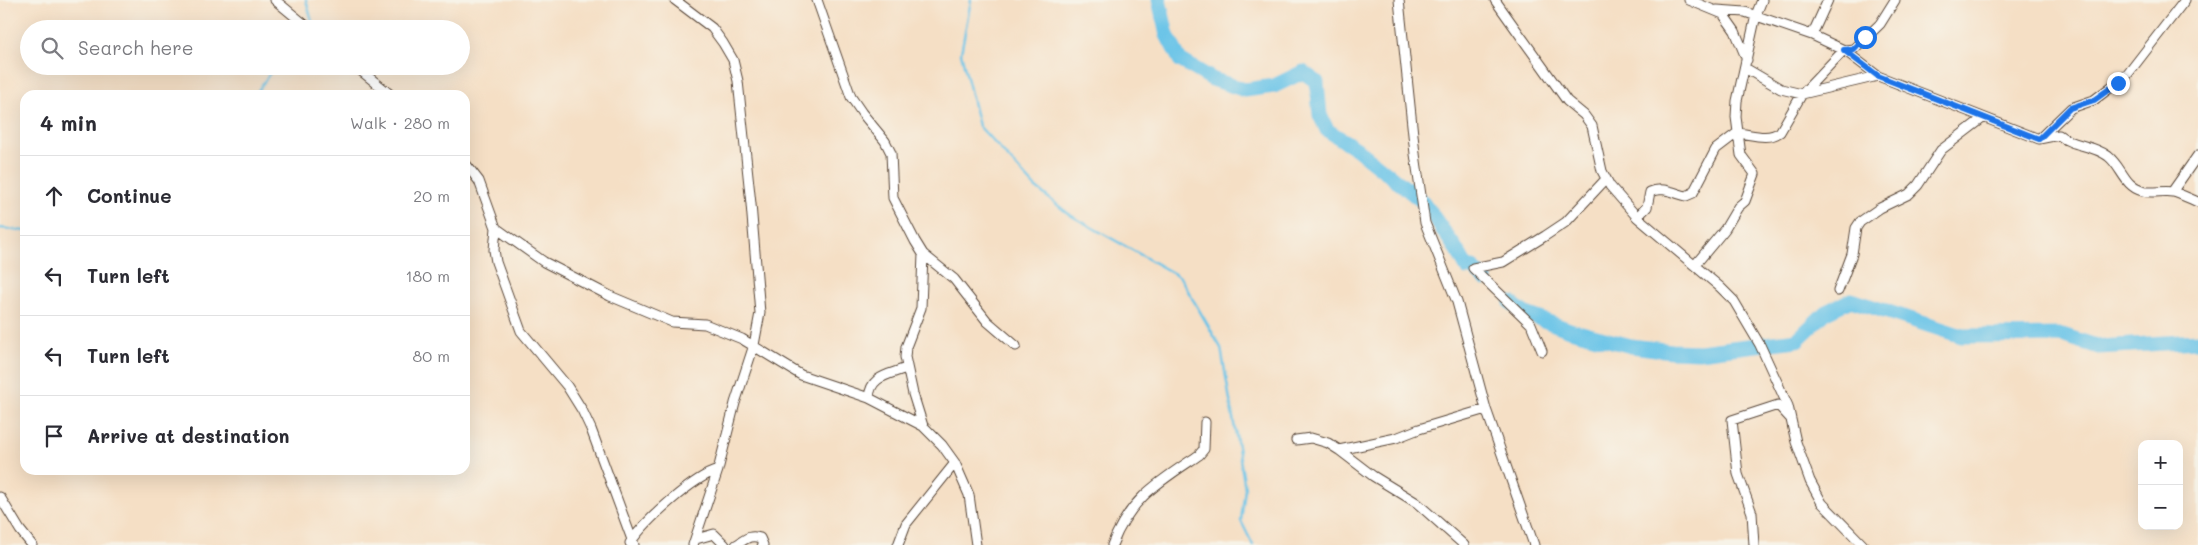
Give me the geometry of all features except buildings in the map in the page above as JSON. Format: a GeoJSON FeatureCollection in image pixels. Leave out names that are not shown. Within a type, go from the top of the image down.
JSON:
{"type":"FeatureCollection","features":[{"type":"Feature","properties":{"kind":"street"},"geometry":{"type":"LineString","coordinates":[[275,0],[299,20]]}},
{"type":"Feature","properties":{"kind":"street"},"geometry":{"type":"LineString","coordinates":[[675,0],[712,28],[733,60],[738,81],[760,313],[754,345],[735,403],[718,470],[694,542]]}},
{"type":"Feature","properties":{"kind":"street"},"geometry":{"type":"LineString","coordinates":[[817,0],[851,96],[885,141],[891,153],[894,198],[923,254],[954,279],[987,321],[1016,346]]}},
{"type":"Feature","properties":{"kind":"street"},"geometry":{"type":"LineString","coordinates":[[1399,0],[1414,145],[1425,223],[1457,302],[1486,409],[1534,545]]}},
{"type":"Feature","properties":{"kind":"street"},"geometry":{"type":"LineString","coordinates":[[1495,0],[1568,101],[1584,115],[1592,126],[1602,170],[1622,201],[1734,301],[1760,345],[1788,406],[1802,460],[1822,503],[1863,545]]}},
{"type":"Feature","properties":{"kind":"street"},"geometry":{"type":"LineString","coordinates":[[1689,0],[1724,14],[1730,21],[1746,64],[1781,89],[1802,94],[1878,76]]}},
{"type":"Feature","properties":{"kind":"street"},"geometry":{"type":"LineString","coordinates":[[1695,266],[1725,229],[1738,207],[1745,200],[1755,174],[1741,155],[1736,133],[1737,101],[1756,15],[1762,0]]}},
{"type":"Feature","properties":{"kind":"street"},"geometry":{"type":"LineString","coordinates":[[1812,35],[1828,0]]}},
{"type":"Feature","properties":{"kind":"street"},"geometry":{"type":"LineString","coordinates":[[1638,217],[1647,207],[1650,192],[1656,189],[1668,190],[1686,196],[1692,193],[1716,149],[1736,133],[1774,136],[1785,126],[1802,94],[1844,50],[1854,49],[1880,24],[1895,0]]}},
{"type":"Feature","properties":{"kind":"street"},"geometry":{"type":"LineString","coordinates":[[2039,139],[2070,108],[2094,100],[2127,75],[2184,0]]}},
{"type":"Feature","properties":{"kind":"street"},"geometry":{"type":"LineString","coordinates":[[1717,10],[1734,10],[1756,15],[1786,28],[1812,35],[1844,50],[1878,76],[2039,139],[2059,136],[2067,141],[2099,149],[2116,162],[2126,180],[2132,186],[2143,191],[2172,192],[2198,202]]}},
{"type":"Feature","properties":{"kind":"street"},"geometry":{"type":"LineString","coordinates":[[367,75],[385,90]]}},
{"type":"Feature","properties":{"kind":"street"},"geometry":{"type":"LineString","coordinates":[[1838,291],[1852,254],[1856,228],[1860,222],[1880,208],[1909,194],[1918,185],[1941,150],[1983,118]]}},
{"type":"Feature","properties":{"kind":"street"},"geometry":{"type":"LineString","coordinates":[[2172,192],[2198,155]]}},
{"type":"Feature","properties":{"kind":"street"},"geometry":{"type":"LineString","coordinates":[[470,169],[480,181],[496,228],[494,250],[496,262],[521,331],[567,386],[582,410],[591,429],[632,543],[656,515],[699,478],[718,470]]}},
{"type":"Feature","properties":{"kind":"street"},"geometry":{"type":"LineString","coordinates":[[1542,351],[1530,324],[1472,268],[1503,262],[1566,222],[1606,178]]}},
{"type":"Feature","properties":{"kind":"street"},"geometry":{"type":"LineString","coordinates":[[496,228],[544,262],[610,296],[672,322],[705,324],[754,345],[801,375],[869,398],[923,426],[942,445],[955,463],[969,495],[976,545]]}},
{"type":"Feature","properties":{"kind":"street"},"geometry":{"type":"LineString","coordinates":[[923,254],[921,308],[906,347],[906,368],[923,426]]}},
{"type":"Feature","properties":{"kind":"street"},"geometry":{"type":"LineString","coordinates":[[869,398],[869,388],[874,381],[906,368]]}},
{"type":"Feature","properties":{"kind":"street"},"geometry":{"type":"LineString","coordinates":[[1754,545],[1752,513],[1738,474],[1732,420],[1778,405],[1793,422]]}},
{"type":"Feature","properties":{"kind":"street"},"geometry":{"type":"LineString","coordinates":[[1340,450],[1396,438],[1419,428],[1486,409]]}},
{"type":"Feature","properties":{"kind":"street"},"geometry":{"type":"LineString","coordinates":[[1112,545],[1129,510],[1148,490],[1199,455],[1204,449],[1205,422]]}},
{"type":"Feature","properties":{"kind":"street"},"geometry":{"type":"LineString","coordinates":[[1296,440],[1311,438],[1328,443],[1340,450],[1373,476],[1417,503],[1464,545]]}},
{"type":"Feature","properties":{"kind":"street"},"geometry":{"type":"LineString","coordinates":[[898,545],[906,524],[955,463]]}},
{"type":"Feature","properties":{"kind":"street"},"geometry":{"type":"LineString","coordinates":[[0,497],[20,530],[32,545]]}},
{"type":"Feature","properties":{"kind":"street"},"geometry":{"type":"LineString","coordinates":[[694,542],[714,534],[725,545]]}},
{"type":"Feature","properties":{"kind":"street"},"geometry":{"type":"LineString","coordinates":[[736,545],[747,537],[752,536],[760,538],[763,545]]}},
{"type":"Feature","properties":{"kind":"waterway"},"geometry":{"type":"LineString","coordinates":[[306,0],[312,20]]}},
{"type":"Feature","properties":{"kind":"waterway"},"geometry":{"type":"LineString","coordinates":[[971,0],[961,53],[979,126],[1035,187],[1070,215],[1180,277],[1221,348],[1245,488],[1241,521],[1253,545]]}},
{"type":"Feature","properties":{"kind":"waterway"},"geometry":{"type":"LineString","coordinates":[[1159,0],[1167,35],[1180,60],[1212,79],[1245,90],[1274,86],[1303,72],[1317,82],[1320,115],[1327,130],[1357,149],[1423,202],[1459,253],[1467,268],[1473,268],[1485,279]]}},
{"type":"Feature","properties":{"kind":"waterway"},"geometry":{"type":"LineString","coordinates":[[258,90],[269,75]]}},
{"type":"Feature","properties":{"kind":"waterway"},"geometry":{"type":"LineString","coordinates":[[0,228],[20,230]]}},
{"type":"Feature","properties":{"kind":"waterway"},"geometry":{"type":"LineString","coordinates":[[1511,303],[1524,313],[1570,330],[1631,346],[1672,351],[1699,352],[1797,340],[1826,312],[1851,300],[1962,336],[2062,335],[2099,347],[2198,341]]}},
{"type":"Feature","properties":{"kind":"route"},"geometry":{"type":"LineString","coordinates":[[1865,37],[1854,49],[1844,50],[1878,76],[2039,139],[2070,108],[2094,100],[2118,83]]}}]}
